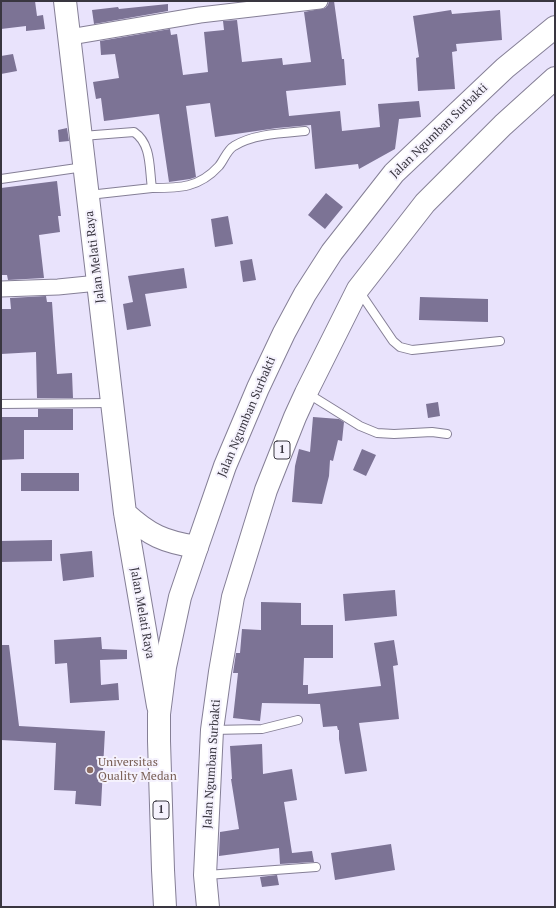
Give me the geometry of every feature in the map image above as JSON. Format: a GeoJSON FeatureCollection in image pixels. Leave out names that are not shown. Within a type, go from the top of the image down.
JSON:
{"type":"FeatureCollection","features":[{"type":"Feature","properties":{"kind":"main road","name":"Jalan Melati Raya"},"geometry":{"type":"LineString","coordinates":[[65,1],[125,513],[159,714]]}},
{"type":"Feature","properties":{"kind":"main road","name":"Jalan Ngumban Surbakti"},"geometry":{"type":"LineString","coordinates":[[165,907],[162,870],[159,714],[165,667],[180,597],[197,547],[225,466],[265,374],[284,333],[305,294],[332,252],[394,173],[505,68],[555,27]]}},
{"type":"Feature","properties":{"kind":"main road","name":"Jalan Ngumban Surbakti"},"geometry":{"type":"LineString","coordinates":[[208,907],[205,875],[212,730],[233,597],[266,490],[306,392],[358,289],[425,203],[503,126],[555,78]]}},
{"type":"Feature","properties":{"kind":"main road"},"geometry":{"type":"LineString","coordinates":[[125,513],[140,527],[158,537],[177,544],[197,547]]}},
{"type":"Feature","properties":{"kind":"street"},"geometry":{"type":"LineString","coordinates":[[70,37],[200,15],[320,1]]}},
{"type":"Feature","properties":{"kind":"street"},"geometry":{"type":"LineString","coordinates":[[1,289],[58,287],[98,283]]}},
{"type":"Feature","properties":{"kind":"lane"},"geometry":{"type":"LineString","coordinates":[[88,195],[187,186],[200,182],[220,164],[232,147],[263,136],[305,131]]}},
{"type":"Feature","properties":{"kind":"lane"},"geometry":{"type":"LineString","coordinates":[[81,136],[134,132],[141,136],[144,140],[149,156],[152,188]]}},
{"type":"Feature","properties":{"kind":"lane"},"geometry":{"type":"LineString","coordinates":[[1,179],[85,167]]}},
{"type":"Feature","properties":{"kind":"lane"},"geometry":{"type":"LineString","coordinates":[[358,289],[393,341],[400,347],[412,350],[500,341]]}},
{"type":"Feature","properties":{"kind":"lane"},"geometry":{"type":"LineString","coordinates":[[306,392],[360,426],[377,433],[394,434],[432,432],[447,434]]}},
{"type":"Feature","properties":{"kind":"lane"},"geometry":{"type":"LineString","coordinates":[[1,404],[112,403]]}},
{"type":"Feature","properties":{"kind":"lane"},"geometry":{"type":"LineString","coordinates":[[212,730],[262,729],[298,720]]}},
{"type":"Feature","properties":{"kind":"lane"},"geometry":{"type":"LineString","coordinates":[[205,875],[316,867]]}},
{"type":"Feature","properties":{"kind":"building"},"geometry":{"type":"Polygon","coordinates":[[[1,1],[35,1],[37,16],[43,15],[45,29],[26,31],[26,26],[1,29],[1,1]]]}},
{"type":"Feature","properties":{"kind":"building"},"geometry":{"type":"Polygon","coordinates":[[[329,1],[334,1],[342,59],[344,59],[346,85],[286,91],[289,116],[340,111],[342,131],[380,127],[378,104],[419,101],[421,117],[399,119],[395,149],[359,169],[358,164],[315,169],[311,125],[277,128],[215,137],[210,103],[186,106],[196,177],[169,182],[159,114],[104,121],[101,98],[96,99],[93,82],[119,78],[115,54],[101,55],[100,41],[170,29],[171,35],[177,34],[183,75],[208,72],[204,32],[224,30],[223,21],[237,20],[242,62],[282,58],[283,65],[311,62],[304,12],[325,8],[329,1]]]}},
{"type":"Feature","properties":{"kind":"building"},"geometry":{"type":"Polygon","coordinates":[[[168,4],[168,11],[94,24],[92,10],[168,4]]]}},
{"type":"Feature","properties":{"kind":"building"},"geometry":{"type":"Polygon","coordinates":[[[451,10],[452,14],[500,10],[502,40],[456,44],[457,51],[452,52],[455,89],[418,91],[416,58],[419,57],[413,16],[451,10]]]}},
{"type":"Feature","properties":{"kind":"building"},"geometry":{"type":"Polygon","coordinates":[[[13,54],[17,71],[1,74],[1,56],[13,54]]]}},
{"type":"Feature","properties":{"kind":"building"},"geometry":{"type":"Polygon","coordinates":[[[67,128],[69,141],[59,142],[58,130],[67,128]]]}},
{"type":"Feature","properties":{"kind":"building"},"geometry":{"type":"Polygon","coordinates":[[[57,181],[61,216],[58,216],[60,232],[39,235],[44,278],[8,280],[7,275],[1,275],[1,188],[57,181]]]}},
{"type":"Feature","properties":{"kind":"building"},"geometry":{"type":"Polygon","coordinates":[[[326,193],[343,207],[325,229],[308,215],[326,193]]]}},
{"type":"Feature","properties":{"kind":"building"},"geometry":{"type":"Polygon","coordinates":[[[228,216],[233,244],[215,247],[211,219],[228,216]]]}},
{"type":"Feature","properties":{"kind":"building"},"geometry":{"type":"Polygon","coordinates":[[[252,259],[256,280],[243,282],[240,261],[252,259]]]}},
{"type":"Feature","properties":{"kind":"building"},"geometry":{"type":"Polygon","coordinates":[[[184,268],[187,288],[145,294],[151,326],[127,330],[123,304],[133,302],[128,276],[184,268]]]}},
{"type":"Feature","properties":{"kind":"building"},"geometry":{"type":"Polygon","coordinates":[[[46,296],[47,302],[52,302],[57,374],[72,373],[73,398],[37,398],[36,352],[1,354],[1,309],[11,309],[10,298],[46,296]]]}},
{"type":"Feature","properties":{"kind":"building"},"geometry":{"type":"Polygon","coordinates":[[[420,297],[488,299],[488,322],[419,320],[420,297]]]}},
{"type":"Feature","properties":{"kind":"building"},"geometry":{"type":"Polygon","coordinates":[[[438,402],[440,416],[428,418],[426,404],[438,402]]]}},
{"type":"Feature","properties":{"kind":"building"},"geometry":{"type":"Polygon","coordinates":[[[38,409],[73,409],[73,430],[24,430],[24,459],[1,460],[1,417],[38,417],[38,409]]]}},
{"type":"Feature","properties":{"kind":"building"},"geometry":{"type":"Polygon","coordinates":[[[313,417],[339,419],[344,422],[342,441],[338,440],[333,461],[330,460],[329,476],[322,504],[292,502],[295,466],[299,449],[310,452],[313,417]]]}},
{"type":"Feature","properties":{"kind":"building"},"geometry":{"type":"Polygon","coordinates":[[[362,449],[376,455],[366,476],[353,470],[362,449]]]}},
{"type":"Feature","properties":{"kind":"building"},"geometry":{"type":"Polygon","coordinates":[[[21,473],[79,473],[79,491],[21,491],[21,473]]]}},
{"type":"Feature","properties":{"kind":"building"},"geometry":{"type":"Polygon","coordinates":[[[52,540],[52,561],[1,562],[1,541],[52,540]]]}},
{"type":"Feature","properties":{"kind":"building"},"geometry":{"type":"Polygon","coordinates":[[[92,551],[94,577],[63,581],[60,554],[92,551]]]}},
{"type":"Feature","properties":{"kind":"building"},"geometry":{"type":"Polygon","coordinates":[[[395,590],[397,616],[345,621],[343,594],[395,590]]]}},
{"type":"Feature","properties":{"kind":"building"},"geometry":{"type":"Polygon","coordinates":[[[261,602],[301,603],[301,625],[333,625],[333,658],[304,658],[303,685],[308,685],[308,694],[381,686],[374,643],[394,640],[398,665],[393,666],[399,719],[359,723],[367,771],[345,774],[339,739],[339,730],[337,726],[323,727],[320,704],[262,703],[260,721],[233,718],[238,673],[233,673],[236,653],[240,653],[242,629],[261,630],[261,602]]]}},
{"type":"Feature","properties":{"kind":"building"},"geometry":{"type":"Polygon","coordinates":[[[101,637],[102,649],[127,650],[127,659],[100,660],[101,685],[118,683],[119,700],[70,703],[67,663],[55,664],[54,640],[101,637]]]}},
{"type":"Feature","properties":{"kind":"building"},"geometry":{"type":"Polygon","coordinates":[[[1,645],[9,645],[19,726],[105,731],[101,806],[75,804],[76,791],[54,790],[56,743],[1,740],[1,645]]]}},
{"type":"Feature","properties":{"kind":"building"},"geometry":{"type":"Polygon","coordinates":[[[262,744],[263,774],[292,769],[297,800],[284,802],[292,853],[312,851],[314,862],[280,864],[279,848],[219,856],[220,832],[239,829],[231,779],[230,746],[262,744]]]}},
{"type":"Feature","properties":{"kind":"building"},"geometry":{"type":"Polygon","coordinates":[[[391,844],[395,870],[335,880],[331,853],[391,844]]]}},
{"type":"Feature","properties":{"kind":"building"},"geometry":{"type":"Polygon","coordinates":[[[277,875],[279,885],[262,887],[260,877],[277,875]]]}},
{"type":"Feature","properties":{"kind":"place","name":"Universitas Quality Medan"},"geometry":{"type":"Point","coordinates":[90,770]}}]}
